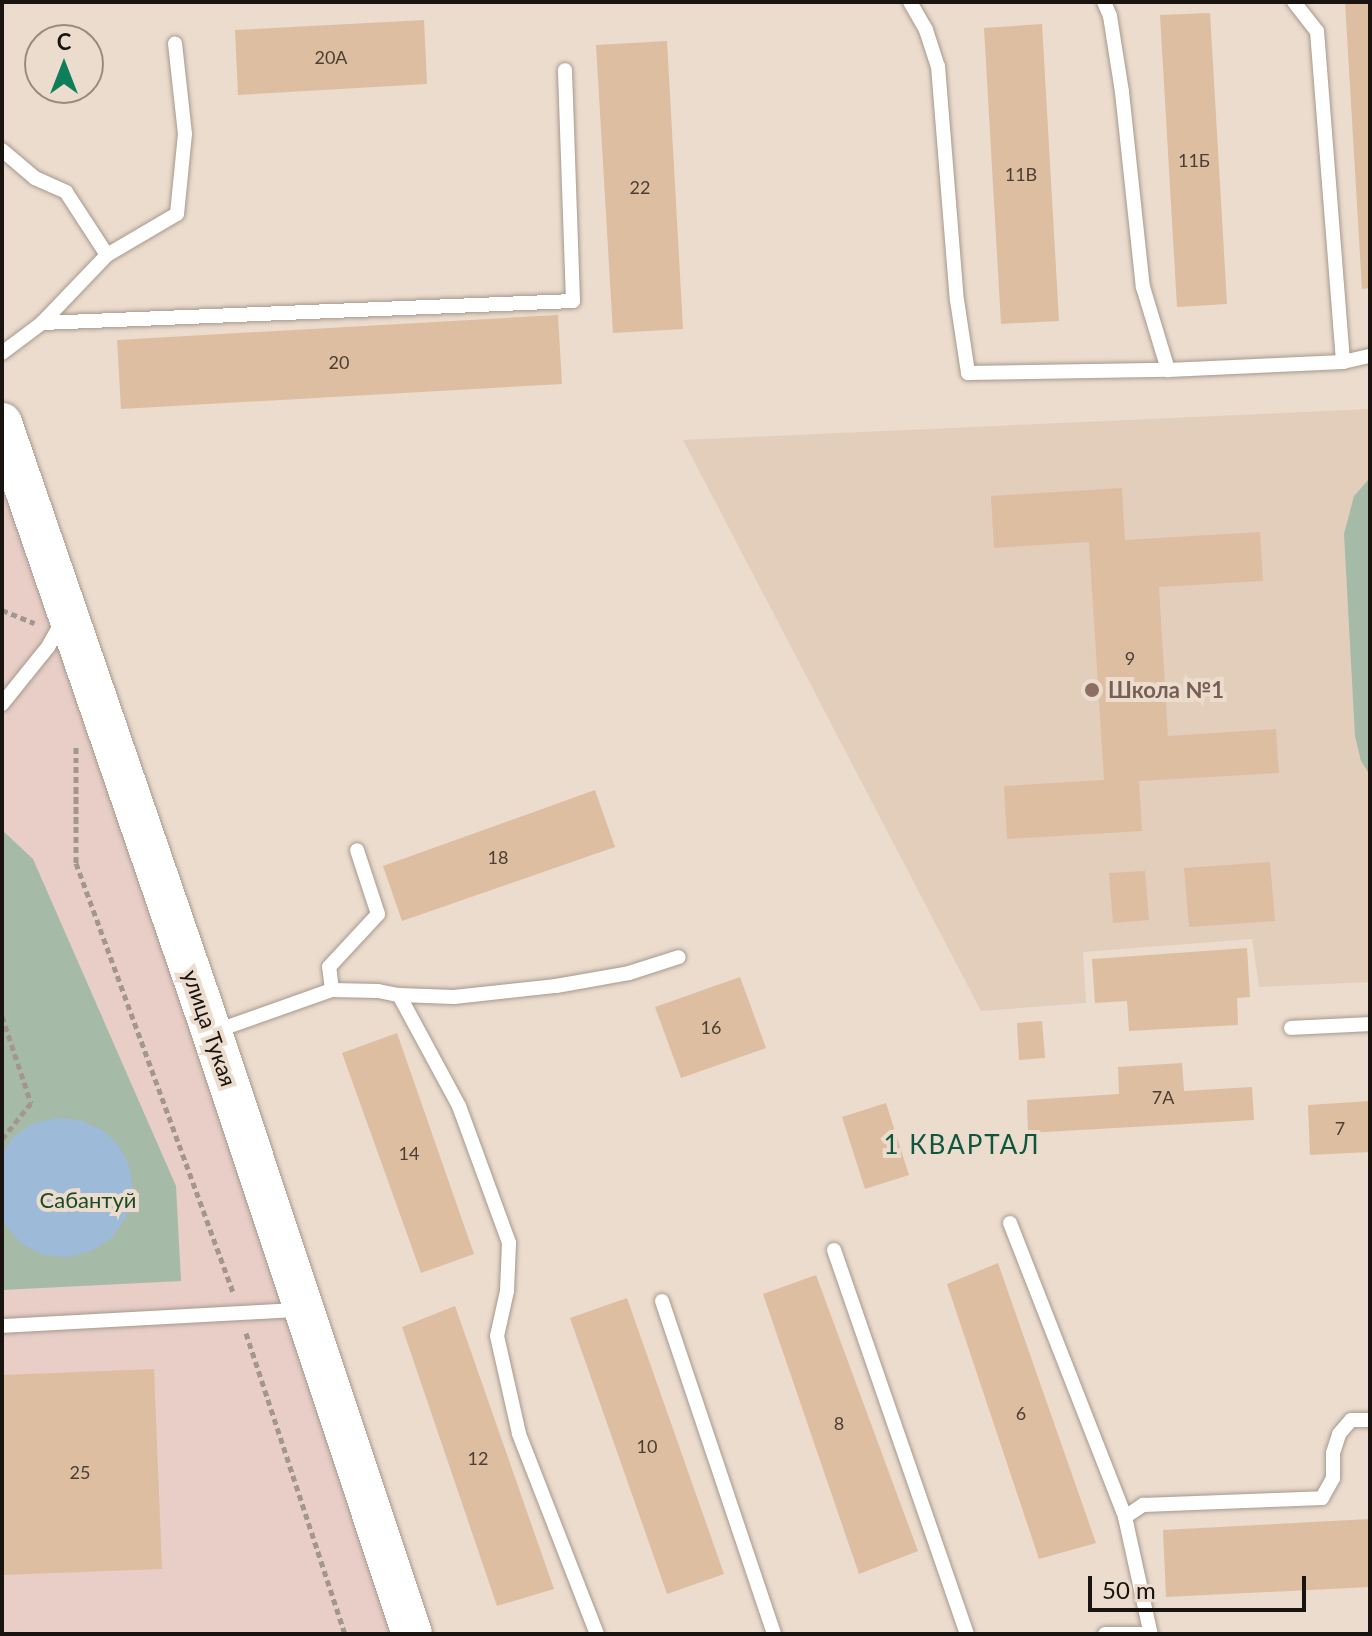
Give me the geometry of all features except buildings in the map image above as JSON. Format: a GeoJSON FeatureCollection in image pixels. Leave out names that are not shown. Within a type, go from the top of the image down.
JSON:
{"type":"FeatureCollection","features":[{"type":"Feature","properties":{"kind":"street","name":"улица Тукая"},"geometry":{"type":"LineString","coordinates":[[2,423],[58,630],[212,1033],[412,1634]]}},
{"type":"Feature","properties":{"kind":"lane"},"geometry":{"type":"LineString","coordinates":[[910,2],[926,30],[938,66],[957,300],[968,373],[1168,370],[1343,362],[1370,356]]}},
{"type":"Feature","properties":{"kind":"lane"},"geometry":{"type":"LineString","coordinates":[[1104,2],[1110,16],[1122,92],[1143,287],[1168,370]]}},
{"type":"Feature","properties":{"kind":"lane"},"geometry":{"type":"LineString","coordinates":[[1294,2],[1317,31],[1343,362]]}},
{"type":"Feature","properties":{"kind":"lane"},"geometry":{"type":"LineString","coordinates":[[2,353],[42,323],[107,255],[177,214],[185,134],[175,44]]}},
{"type":"Feature","properties":{"kind":"lane"},"geometry":{"type":"LineString","coordinates":[[42,323],[573,301],[565,70]]}},
{"type":"Feature","properties":{"kind":"lane"},"geometry":{"type":"LineString","coordinates":[[2,150],[35,178],[66,192],[107,255]]}},
{"type":"Feature","properties":{"kind":"lane"},"geometry":{"type":"LineString","coordinates":[[2,704],[58,630]]}},
{"type":"Feature","properties":{"kind":"lane"},"geometry":{"type":"LineString","coordinates":[[332,990],[329,967],[378,914],[357,850]]}},
{"type":"Feature","properties":{"kind":"lane"},"geometry":{"type":"LineString","coordinates":[[212,1033],[332,990],[454,997],[556,986],[629,973],[679,957]]}},
{"type":"Feature","properties":{"kind":"lane"},"geometry":{"type":"LineString","coordinates":[[399,995],[459,1106],[509,1243],[507,1291],[497,1336],[519,1434],[597,1634]]}},
{"type":"Feature","properties":{"kind":"lane"},"geometry":{"type":"LineString","coordinates":[[1291,1028],[1370,1024]]}},
{"type":"Feature","properties":{"kind":"lane"},"geometry":{"type":"LineString","coordinates":[[1010,1223],[1125,1517],[1150,1633],[1105,1634]]}},
{"type":"Feature","properties":{"kind":"lane"},"geometry":{"type":"LineString","coordinates":[[834,1250],[967,1634]]}},
{"type":"Feature","properties":{"kind":"lane"},"geometry":{"type":"LineString","coordinates":[[662,1301],[774,1634]]}},
{"type":"Feature","properties":{"kind":"lane"},"geometry":{"type":"LineString","coordinates":[[2,1326],[304,1310]]}},
{"type":"Feature","properties":{"kind":"lane"},"geometry":{"type":"LineString","coordinates":[[1125,1517],[1143,1505],[1322,1498],[1333,1478],[1333,1453],[1339,1434],[1351,1420],[1370,1420]]}},
{"type":"Feature","properties":{"kind":"path"},"geometry":{"type":"LineString","coordinates":[[2,610],[58,630]]}},
{"type":"Feature","properties":{"kind":"path"},"geometry":{"type":"LineString","coordinates":[[76,742],[76,863],[240,1313],[345,1634]]}},
{"type":"Feature","properties":{"kind":"path"},"geometry":{"type":"LineString","coordinates":[[2,1016],[31,1103],[2,1139]]}},
{"type":"Feature","properties":{"kind":"shaded area","name":"Школа №1"},"geometry":{"type":"Polygon","coordinates":[[[1370,409],[1370,982],[1259,987],[1252,939],[1083,952],[1086,1003],[981,1011],[683,440],[1370,409]]]}},
{"type":"Feature","properties":{"kind":"shaded area"},"geometry":{"type":"Polygon","coordinates":[[[2,443],[399,1634],[2,1634],[2,443]]]}},
{"type":"Feature","properties":{"kind":"green space"},"geometry":{"type":"Polygon","coordinates":[[[1370,478],[1370,775],[1361,761],[1355,736],[1344,534],[1354,496],[1370,478]]]}},
{"type":"Feature","properties":{"kind":"green space","name":"Сабантуй"},"geometry":{"type":"Polygon","coordinates":[[[2,830],[33,859],[176,1186],[181,1281],[2,1290],[2,830]]]}},
{"type":"Feature","properties":{"kind":"water"},"geometry":{"type":"Polygon","coordinates":[[[56,1118],[80,1120],[102,1130],[117,1143],[129,1165],[133,1189],[128,1213],[112,1238],[91,1251],[68,1257],[44,1255],[22,1244],[2,1221],[2,1155],[12,1138],[32,1124],[56,1118]]]}},
{"type":"Feature","properties":{"kind":"place","name":"Школа №1"},"geometry":{"type":"Point","coordinates":[1092,690]}},
{"type":"Feature","properties":{"kind":"district","name":"1 КВАРТАЛ"},"geometry":{"type":"Point","coordinates":[962,1145]}}]}
